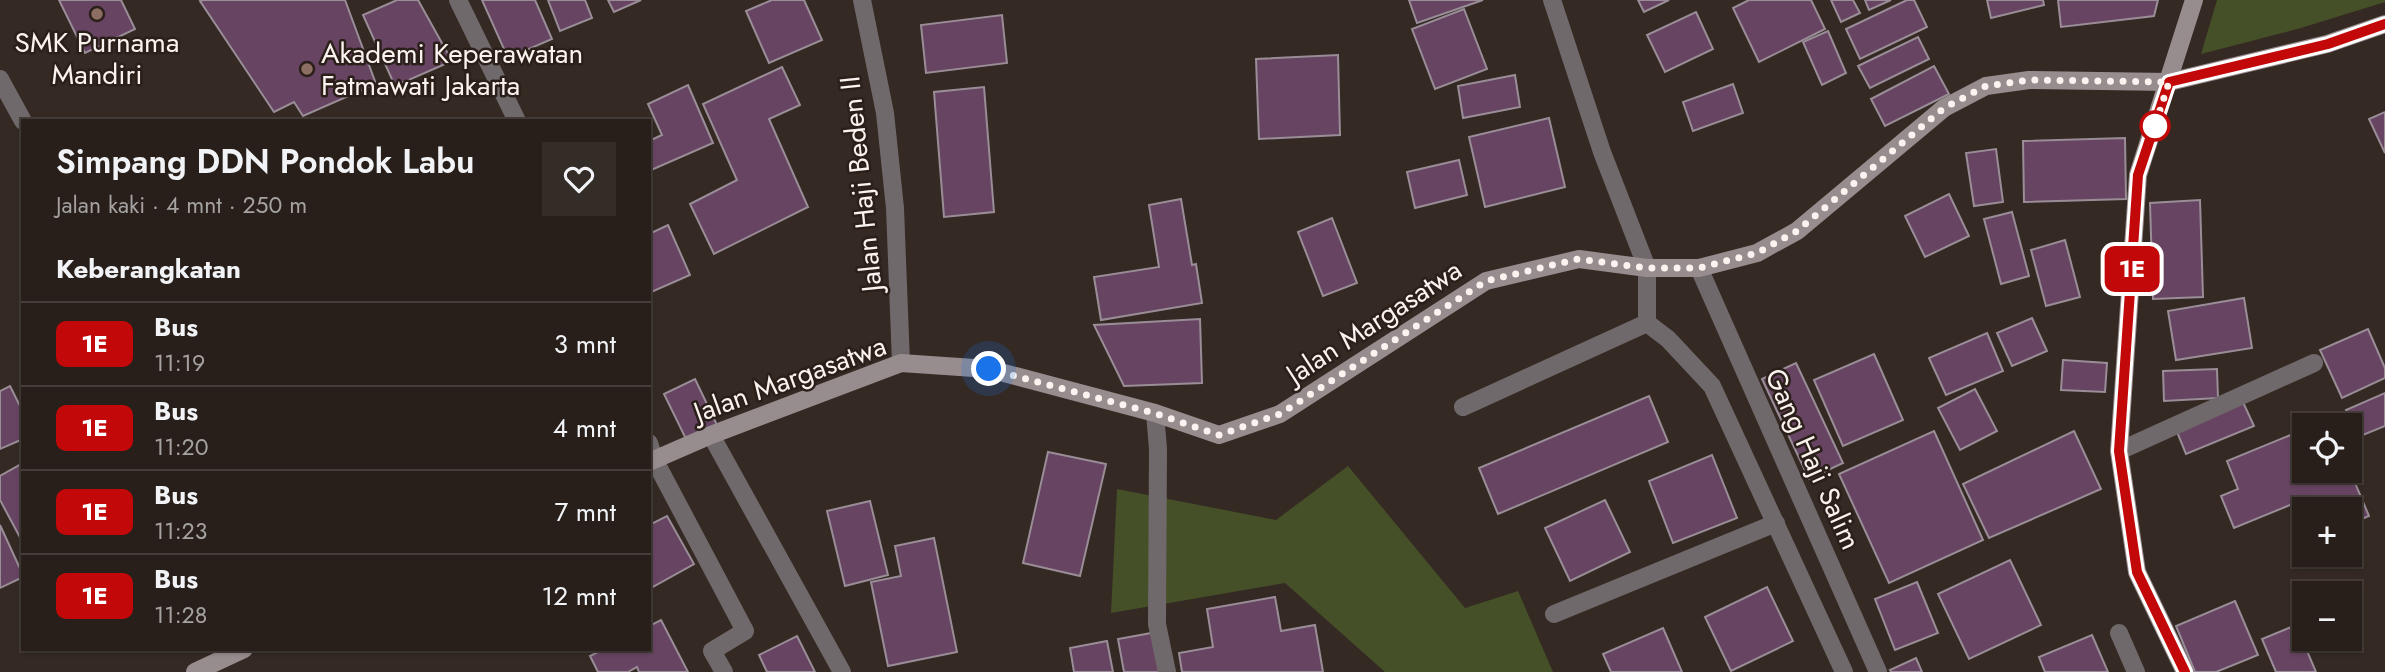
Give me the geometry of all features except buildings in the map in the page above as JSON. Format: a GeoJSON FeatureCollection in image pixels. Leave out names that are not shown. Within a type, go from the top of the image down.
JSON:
{"type":"FeatureCollection","features":[{"type":"Feature","properties":{"kind":"street"},"geometry":{"type":"LineString","coordinates":[[458,0],[516,119]]}},
{"type":"Feature","properties":{"kind":"street","name":"Jalan Haji Beden II"},"geometry":{"type":"LineString","coordinates":[[863,0],[888,140],[895,208],[901,363]]}},
{"type":"Feature","properties":{"kind":"street"},"geometry":{"type":"LineString","coordinates":[[1552,0],[1606,164],[1647,268],[1647,323]]}},
{"type":"Feature","properties":{"kind":"street"},"geometry":{"type":"LineString","coordinates":[[2185,672],[2137,572],[2119,451],[2138,175],[2194,0]]}},
{"type":"Feature","properties":{"kind":"street","name":"Jalan Margasatwa"},"geometry":{"type":"LineString","coordinates":[[651,455],[901,363],[989,369],[1154,413],[1219,435],[1280,414],[1486,281],[1578,259],[1647,268],[1699,268],[1757,253],[1797,231],[1944,108],[1986,86],[2029,80],[2169,82],[2328,44],[2385,24]]}},
{"type":"Feature","properties":{"kind":"street"},"geometry":{"type":"LineString","coordinates":[[0,79],[22,119]]}},
{"type":"Feature","properties":{"kind":"street","name":"Gang Haji Salim"},"geometry":{"type":"LineString","coordinates":[[1699,268],[1878,672]]}},
{"type":"Feature","properties":{"kind":"street"},"geometry":{"type":"LineString","coordinates":[[1463,407],[1647,323]]}},
{"type":"Feature","properties":{"kind":"street"},"geometry":{"type":"LineString","coordinates":[[1647,323],[1668,339],[1712,387],[1844,672]]}},
{"type":"Feature","properties":{"kind":"street"},"geometry":{"type":"LineString","coordinates":[[2119,451],[2314,363]]}},
{"type":"Feature","properties":{"kind":"street"},"geometry":{"type":"LineString","coordinates":[[1154,413],[1158,449],[1157,624],[1167,672]]}},
{"type":"Feature","properties":{"kind":"street"},"geometry":{"type":"LineString","coordinates":[[711,435],[842,672]]}},
{"type":"Feature","properties":{"kind":"street"},"geometry":{"type":"LineString","coordinates":[[651,455],[745,631],[712,651],[724,672]]}},
{"type":"Feature","properties":{"kind":"street"},"geometry":{"type":"LineString","coordinates":[[1554,614],[1776,523]]}},
{"type":"Feature","properties":{"kind":"street"},"geometry":{"type":"LineString","coordinates":[[2119,633],[2136,672]]}},
{"type":"Feature","properties":{"kind":"street"},"geometry":{"type":"LineString","coordinates":[[195,672],[240,651]]}},
{"type":"Feature","properties":{"kind":"green space"},"geometry":{"type":"Polygon","coordinates":[[[2217,0],[2385,2],[2301,28],[2201,54],[2217,0]]]}},
{"type":"Feature","properties":{"kind":"green space"},"geometry":{"type":"Polygon","coordinates":[[[1348,466],[1465,608],[1518,591],[1553,672],[1385,672],[1285,583],[1111,613],[1117,489],[1276,520],[1348,466]]]}},
{"type":"Feature","properties":{"kind":"bus line","name":"1E"},"geometry":{"type":"LineString","coordinates":[[2185,672],[2137,572],[2119,451],[2138,175],[2169,82],[2328,44],[2385,24]]}},
{"type":"Feature","properties":{"kind":"place","name":"SMK Purnama Mandiri"},"geometry":{"type":"Point","coordinates":[97,14]}},
{"type":"Feature","properties":{"kind":"place","name":"Akademi Keperawatan Fatmawati Jakarta"},"geometry":{"type":"Point","coordinates":[307,69]}},
{"type":"Feature","properties":{"kind":"route"},"geometry":{"type":"LineString","coordinates":[[989,369],[1154,413],[1219,435],[1280,414],[1486,281],[1578,259],[1647,268],[1699,268],[1757,253],[1797,231],[1944,108],[1986,86],[2029,80],[2169,82],[2154,129],[2155,126]]}}]}
